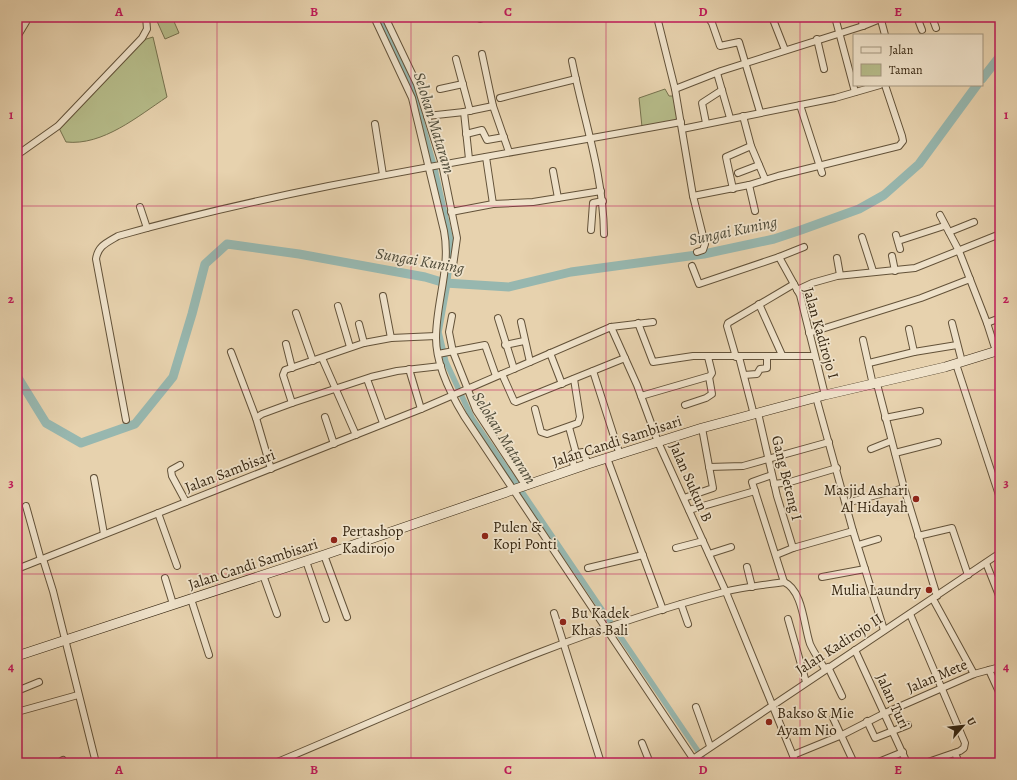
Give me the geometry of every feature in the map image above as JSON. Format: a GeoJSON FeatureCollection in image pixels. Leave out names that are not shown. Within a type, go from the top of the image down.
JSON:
{"type":"FeatureCollection","features":[{"type":"Feature","properties":{"kind":"street"},"geometry":{"type":"LineString","coordinates":[[17,155],[50,133],[74,110],[142,38],[147,29],[146,18],[153,17]]}},
{"type":"Feature","properties":{"kind":"street"},"geometry":{"type":"LineString","coordinates":[[374,17],[409,88],[431,166],[446,243],[447,265],[436,336],[441,366],[454,395],[520,489],[608,629],[695,759]]}},
{"type":"Feature","properties":{"kind":"street"},"geometry":{"type":"LineString","coordinates":[[386,17],[417,84],[441,164],[457,238],[454,262],[447,265]]}},
{"type":"Feature","properties":{"kind":"street"},"geometry":{"type":"LineString","coordinates":[[476,17],[480,19],[486,17]]}},
{"type":"Feature","properties":{"kind":"street"},"geometry":{"type":"LineString","coordinates":[[657,17],[675,90],[693,196],[705,244],[703,250],[697,252]]}},
{"type":"Feature","properties":{"kind":"street"},"geometry":{"type":"LineString","coordinates":[[708,17],[713,25],[720,46],[739,42],[760,112]]}},
{"type":"Feature","properties":{"kind":"street"},"geometry":{"type":"LineString","coordinates":[[772,17],[785,50]]}},
{"type":"Feature","properties":{"kind":"street"},"geometry":{"type":"LineString","coordinates":[[835,17],[853,85]]}},
{"type":"Feature","properties":{"kind":"street"},"geometry":{"type":"LineString","coordinates":[[861,17],[863,26]]}},
{"type":"Feature","properties":{"kind":"street"},"geometry":{"type":"LineString","coordinates":[[917,17],[922,30]]}},
{"type":"Feature","properties":{"kind":"street"},"geometry":{"type":"LineString","coordinates":[[932,17],[936,28]]}},
{"type":"Feature","properties":{"kind":"street"},"geometry":{"type":"LineString","coordinates":[[675,90],[717,72],[817,39],[863,26],[883,18],[884,34]]}},
{"type":"Feature","properties":{"kind":"street"},"geometry":{"type":"LineString","coordinates":[[17,37],[26,22]]}},
{"type":"Feature","properties":{"kind":"street"},"geometry":{"type":"LineString","coordinates":[[817,39],[824,70]]}},
{"type":"Feature","properties":{"kind":"street"},"geometry":{"type":"LineString","coordinates":[[482,54],[493,106],[509,152]]}},
{"type":"Feature","properties":{"kind":"street"},"geometry":{"type":"LineString","coordinates":[[456,59],[463,84],[467,112],[466,134],[469,159]]}},
{"type":"Feature","properties":{"kind":"street"},"geometry":{"type":"LineString","coordinates":[[572,61],[595,153],[603,201],[604,234]]}},
{"type":"Feature","properties":{"kind":"street"},"geometry":{"type":"LineString","coordinates":[[717,72],[730,118]]}},
{"type":"Feature","properties":{"kind":"street"},"geometry":{"type":"LineString","coordinates":[[500,98],[576,79]]}},
{"type":"Feature","properties":{"kind":"street"},"geometry":{"type":"LineString","coordinates":[[440,89],[463,84]]}},
{"type":"Feature","properties":{"kind":"street"},"geometry":{"type":"LineString","coordinates":[[853,86],[855,92]]}},
{"type":"Feature","properties":{"kind":"street"},"geometry":{"type":"LineString","coordinates":[[126,420],[96,259],[97,251],[102,245],[118,236],[292,194],[441,164],[681,125],[706,124],[800,105],[876,86]]}},
{"type":"Feature","properties":{"kind":"street"},"geometry":{"type":"LineString","coordinates":[[693,196],[749,185],[765,179],[819,165],[896,147],[901,144],[902,136],[885,86]]}},
{"type":"Feature","properties":{"kind":"street"},"geometry":{"type":"LineString","coordinates":[[706,124],[702,104],[722,90]]}},
{"type":"Feature","properties":{"kind":"street"},"geometry":{"type":"LineString","coordinates":[[800,105],[822,173]]}},
{"type":"Feature","properties":{"kind":"street"},"geometry":{"type":"LineString","coordinates":[[427,116],[467,112],[493,106]]}},
{"type":"Feature","properties":{"kind":"street"},"geometry":{"type":"LineString","coordinates":[[743,116],[752,146],[765,179]]}},
{"type":"Feature","properties":{"kind":"street"},"geometry":{"type":"LineString","coordinates":[[375,124],[383,176]]}},
{"type":"Feature","properties":{"kind":"street"},"geometry":{"type":"LineString","coordinates":[[466,134],[482,130],[487,140],[504,137]]}},
{"type":"Feature","properties":{"kind":"street"},"geometry":{"type":"LineString","coordinates":[[732,189],[726,157],[752,146]]}},
{"type":"Feature","properties":{"kind":"street"},"geometry":{"type":"LineString","coordinates":[[486,157],[493,204]]}},
{"type":"Feature","properties":{"kind":"street"},"geometry":{"type":"LineString","coordinates":[[738,173],[759,165]]}},
{"type":"Feature","properties":{"kind":"street"},"geometry":{"type":"LineString","coordinates":[[553,170],[558,198]]}},
{"type":"Feature","properties":{"kind":"street"},"geometry":{"type":"LineString","coordinates":[[749,185],[755,211]]}},
{"type":"Feature","properties":{"kind":"street"},"geometry":{"type":"LineString","coordinates":[[452,212],[493,204],[533,202],[601,191]]}},
{"type":"Feature","properties":{"kind":"street"},"geometry":{"type":"LineString","coordinates":[[592,230],[593,203],[603,201]]}},
{"type":"Feature","properties":{"kind":"street"},"geometry":{"type":"LineString","coordinates":[[140,206],[147,228]]}},
{"type":"Feature","properties":{"kind":"street"},"geometry":{"type":"LineString","coordinates":[[940,215],[944,226],[949,232],[959,251],[998,350]]}},
{"type":"Feature","properties":{"kind":"street"},"geometry":{"type":"LineString","coordinates":[[949,232],[974,222]]}},
{"type":"Feature","properties":{"kind":"street"},"geometry":{"type":"LineString","coordinates":[[898,241],[944,226]]}},
{"type":"Feature","properties":{"kind":"street"},"geometry":{"type":"LineString","coordinates":[[896,234],[900,249]]}},
{"type":"Feature","properties":{"kind":"street"},"geometry":{"type":"LineString","coordinates":[[798,290],[812,283],[840,275],[895,271],[930,264],[1000,234]]}},
{"type":"Feature","properties":{"kind":"street"},"geometry":{"type":"LineString","coordinates":[[862,237],[873,272]]}},
{"type":"Feature","properties":{"kind":"street"},"geometry":{"type":"LineString","coordinates":[[692,266],[699,284],[779,258],[804,247]]}},
{"type":"Feature","properties":{"kind":"street"},"geometry":{"type":"LineString","coordinates":[[892,256],[895,271]]}},
{"type":"Feature","properties":{"kind":"street","name":"Jalan Kadirojo I"},"geometry":{"type":"LineString","coordinates":[[779,258],[798,290],[815,356],[820,396],[829,442],[846,500],[853,531],[884,630]]}},
{"type":"Feature","properties":{"kind":"street"},"geometry":{"type":"LineString","coordinates":[[837,258],[840,275]]}},
{"type":"Feature","properties":{"kind":"street"},"geometry":{"type":"LineString","coordinates":[[809,333],[921,298],[970,280]]}},
{"type":"Feature","properties":{"kind":"street"},"geometry":{"type":"LineString","coordinates":[[782,355],[759,304],[794,284]]}},
{"type":"Feature","properties":{"kind":"street"},"geometry":{"type":"LineString","coordinates":[[383,296],[391,338]]}},
{"type":"Feature","properties":{"kind":"street","name":"Gang Beteng I"},"geometry":{"type":"LineString","coordinates":[[759,304],[727,324],[769,458],[774,484],[793,548]]}},
{"type":"Feature","properties":{"kind":"street"},"geometry":{"type":"LineString","coordinates":[[338,306],[350,347]]}},
{"type":"Feature","properties":{"kind":"street"},"geometry":{"type":"LineString","coordinates":[[296,313],[313,362]]}},
{"type":"Feature","properties":{"kind":"street"},"geometry":{"type":"LineString","coordinates":[[452,316],[449,332],[450,352],[465,389],[520,489]]}},
{"type":"Feature","properties":{"kind":"street"},"geometry":{"type":"LineString","coordinates":[[498,318],[505,346],[514,368]]}},
{"type":"Feature","properties":{"kind":"street"},"geometry":{"type":"LineString","coordinates":[[987,323],[1000,318]]}},
{"type":"Feature","properties":{"kind":"street"},"geometry":{"type":"LineString","coordinates":[[521,322],[524,341],[530,362]]}},
{"type":"Feature","properties":{"kind":"street"},"geometry":{"type":"LineString","coordinates":[[454,395],[611,327],[653,322]]}},
{"type":"Feature","properties":{"kind":"street"},"geometry":{"type":"LineString","coordinates":[[638,323],[654,362],[693,356],[815,356]]}},
{"type":"Feature","properties":{"kind":"street"},"geometry":{"type":"LineString","coordinates":[[952,323],[958,345],[959,363],[1000,498]]}},
{"type":"Feature","properties":{"kind":"street"},"geometry":{"type":"LineString","coordinates":[[359,324],[364,343]]}},
{"type":"Feature","properties":{"kind":"street","name":"Jalan Sukun B"},"geometry":{"type":"LineString","coordinates":[[611,327],[641,396],[658,442],[726,592],[796,763]]}},
{"type":"Feature","properties":{"kind":"street"},"geometry":{"type":"LineString","coordinates":[[909,329],[914,352]]}},
{"type":"Feature","properties":{"kind":"street"},"geometry":{"type":"LineString","coordinates":[[292,403],[283,375],[284,372],[292,368],[313,362],[364,343],[391,338],[436,336]]}},
{"type":"Feature","properties":{"kind":"street"},"geometry":{"type":"LineString","coordinates":[[863,340],[935,597],[974,674]]}},
{"type":"Feature","properties":{"kind":"street"},"geometry":{"type":"LineString","coordinates":[[505,346],[524,341]]}},
{"type":"Feature","properties":{"kind":"street"},"geometry":{"type":"LineString","coordinates":[[286,344],[292,368]]}},
{"type":"Feature","properties":{"kind":"street"},"geometry":{"type":"LineString","coordinates":[[869,363],[914,352],[958,345]]}},
{"type":"Feature","properties":{"kind":"street"},"geometry":{"type":"LineString","coordinates":[[439,354],[484,346],[499,375],[516,402],[625,358]]}},
{"type":"Feature","properties":{"kind":"street","name":"Jalan Candi Sambisari"},"geometry":{"type":"LineString","coordinates":[[17,656],[324,555],[520,489],[588,464],[702,428],[820,396],[959,363],[998,350]]}},
{"type":"Feature","properties":{"kind":"street"},"geometry":{"type":"LineString","coordinates":[[231,352],[256,418],[271,469]]}},
{"type":"Feature","properties":{"kind":"street"},"geometry":{"type":"LineString","coordinates":[[550,353],[562,384]]}},
{"type":"Feature","properties":{"kind":"street"},"geometry":{"type":"LineString","coordinates":[[744,375],[757,374],[760,369],[767,368],[767,356]]}},
{"type":"Feature","properties":{"kind":"street"},"geometry":{"type":"LineString","coordinates":[[685,404],[712,395],[713,391],[709,377],[712,373],[708,357]]}},
{"type":"Feature","properties":{"kind":"street"},"geometry":{"type":"LineString","coordinates":[[322,358],[356,435]]}},
{"type":"Feature","properties":{"kind":"street"},"geometry":{"type":"LineString","coordinates":[[256,418],[262,414],[292,403],[367,379],[409,369],[441,366]]}},
{"type":"Feature","properties":{"kind":"street"},"geometry":{"type":"LineString","coordinates":[[409,369],[421,409]]}},
{"type":"Feature","properties":{"kind":"street"},"geometry":{"type":"LineString","coordinates":[[592,371],[620,455]]}},
{"type":"Feature","properties":{"kind":"street"},"geometry":{"type":"LineString","coordinates":[[641,396],[709,377]]}},
{"type":"Feature","properties":{"kind":"street"},"geometry":{"type":"LineString","coordinates":[[367,379],[383,423]]}},
{"type":"Feature","properties":{"kind":"street"},"geometry":{"type":"LineString","coordinates":[[535,409],[541,432],[543,434],[569,427],[580,420],[574,379]]}},
{"type":"Feature","properties":{"kind":"street","name":"Jalan Sambisari"},"geometry":{"type":"LineString","coordinates":[[17,569],[454,395]]}},
{"type":"Feature","properties":{"kind":"street"},"geometry":{"type":"LineString","coordinates":[[886,418],[920,411]]}},
{"type":"Feature","properties":{"kind":"street"},"geometry":{"type":"LineString","coordinates":[[325,417],[334,444]]}},
{"type":"Feature","properties":{"kind":"street"},"geometry":{"type":"LineString","coordinates":[[569,427],[576,453]]}},
{"type":"Feature","properties":{"kind":"street"},"geometry":{"type":"LineString","coordinates":[[684,498],[713,489],[702,428]]}},
{"type":"Feature","properties":{"kind":"street"},"geometry":{"type":"LineString","coordinates":[[709,467],[743,466],[829,442]]}},
{"type":"Feature","properties":{"kind":"street"},"geometry":{"type":"LineString","coordinates":[[871,449],[891,442]]}},
{"type":"Feature","properties":{"kind":"street"},"geometry":{"type":"LineString","coordinates":[[895,453],[938,442]]}},
{"type":"Feature","properties":{"kind":"street"},"geometry":{"type":"LineString","coordinates":[[575,469],[571,456],[576,453],[583,452],[588,464]]}},
{"type":"Feature","properties":{"kind":"street"},"geometry":{"type":"LineString","coordinates":[[607,458],[663,610]]}},
{"type":"Feature","properties":{"kind":"street"},"geometry":{"type":"LineString","coordinates":[[180,464],[171,470],[172,476],[186,502]]}},
{"type":"Feature","properties":{"kind":"street"},"geometry":{"type":"LineString","coordinates":[[774,484],[790,482],[836,468]]}},
{"type":"Feature","properties":{"kind":"street"},"geometry":{"type":"LineString","coordinates":[[772,475],[753,481],[784,582]]}},
{"type":"Feature","properties":{"kind":"street"},"geometry":{"type":"LineString","coordinates":[[94,478],[104,534]]}},
{"type":"Feature","properties":{"kind":"street"},"geometry":{"type":"LineString","coordinates":[[846,500],[904,488]]}},
{"type":"Feature","properties":{"kind":"street"},"geometry":{"type":"LineString","coordinates":[[689,510],[755,491]]}},
{"type":"Feature","properties":{"kind":"street"},"geometry":{"type":"LineString","coordinates":[[26,506],[66,640],[78,695],[96,763]]}},
{"type":"Feature","properties":{"kind":"street"},"geometry":{"type":"LineString","coordinates":[[158,513],[177,566]]}},
{"type":"Feature","properties":{"kind":"street"},"geometry":{"type":"LineString","coordinates":[[918,536],[952,528],[968,575]]}},
{"type":"Feature","properties":{"kind":"street"},"geometry":{"type":"LineString","coordinates":[[776,555],[793,548],[853,531]]}},
{"type":"Feature","properties":{"kind":"street"},"geometry":{"type":"LineString","coordinates":[[858,545],[878,539]]}},
{"type":"Feature","properties":{"kind":"street"},"geometry":{"type":"LineString","coordinates":[[676,548],[703,541]]}},
{"type":"Feature","properties":{"kind":"street"},"geometry":{"type":"LineString","coordinates":[[709,554],[731,547]]}},
{"type":"Feature","properties":{"kind":"street","name":"Jalan Kadirojo II"},"geometry":{"type":"LineString","coordinates":[[687,763],[695,759],[710,746],[1000,553]]}},
{"type":"Feature","properties":{"kind":"street"},"geometry":{"type":"LineString","coordinates":[[324,555],[346,617]]}},
{"type":"Feature","properties":{"kind":"street"},"geometry":{"type":"LineString","coordinates":[[588,568],[643,556]]}},
{"type":"Feature","properties":{"kind":"street"},"geometry":{"type":"LineString","coordinates":[[306,561],[326,619]]}},
{"type":"Feature","properties":{"kind":"street"},"geometry":{"type":"LineString","coordinates":[[986,563],[1000,598]]}},
{"type":"Feature","properties":{"kind":"street"},"geometry":{"type":"LineString","coordinates":[[747,567],[752,587]]}},
{"type":"Feature","properties":{"kind":"street"},"geometry":{"type":"LineString","coordinates":[[822,577],[865,569]]}},
{"type":"Feature","properties":{"kind":"street"},"geometry":{"type":"LineString","coordinates":[[263,574],[277,614]]}},
{"type":"Feature","properties":{"kind":"street"},"geometry":{"type":"LineString","coordinates":[[165,578],[173,604]]}},
{"type":"Feature","properties":{"kind":"street"},"geometry":{"type":"LineString","coordinates":[[275,763],[449,689],[564,643],[681,604],[726,592],[784,582],[789,585],[796,596],[811,645],[827,668],[842,696]]}},
{"type":"Feature","properties":{"kind":"street"},"geometry":{"type":"LineString","coordinates":[[191,599],[209,655]]}},
{"type":"Feature","properties":{"kind":"street"},"geometry":{"type":"LineString","coordinates":[[681,604],[688,624]]}},
{"type":"Feature","properties":{"kind":"street"},"geometry":{"type":"LineString","coordinates":[[554,613],[601,763]]}},
{"type":"Feature","properties":{"kind":"street"},"geometry":{"type":"LineString","coordinates":[[910,614],[965,743],[964,748],[925,763]]}},
{"type":"Feature","properties":{"kind":"street"},"geometry":{"type":"LineString","coordinates":[[788,619],[806,682]]}},
{"type":"Feature","properties":{"kind":"street","name":"Jalan Turi"},"geometry":{"type":"LineString","coordinates":[[855,650],[907,763]]}},
{"type":"Feature","properties":{"kind":"street","name":"Jalan Mete"},"geometry":{"type":"LineString","coordinates":[[793,755],[842,735],[867,721],[942,687],[974,674],[1000,667]]}},
{"type":"Feature","properties":{"kind":"street"},"geometry":{"type":"LineString","coordinates":[[989,670],[1000,694]]}},
{"type":"Feature","properties":{"kind":"street"},"geometry":{"type":"LineString","coordinates":[[17,690],[39,682]]}},
{"type":"Feature","properties":{"kind":"street"},"geometry":{"type":"LineString","coordinates":[[17,712],[78,695]]}},
{"type":"Feature","properties":{"kind":"street"},"geometry":{"type":"LineString","coordinates":[[696,707],[710,746]]}},
{"type":"Feature","properties":{"kind":"street"},"geometry":{"type":"LineString","coordinates":[[833,718],[854,763]]}},
{"type":"Feature","properties":{"kind":"street"},"geometry":{"type":"LineString","coordinates":[[867,721],[875,738],[908,725]]}},
{"type":"Feature","properties":{"kind":"street"},"geometry":{"type":"LineString","coordinates":[[642,743],[650,763]]}},
{"type":"Feature","properties":{"kind":"street"},"geometry":{"type":"LineString","coordinates":[[876,763],[902,752]]}},
{"type":"Feature","properties":{"kind":"street"},"geometry":{"type":"LineString","coordinates":[[954,753],[958,763]]}},
{"type":"Feature","properties":{"kind":"green space"},"geometry":{"type":"Polygon","coordinates":[[[161,17],[172,17],[179,33],[165,39],[156,19],[161,17]]]}},
{"type":"Feature","properties":{"kind":"green space"},"geometry":{"type":"Polygon","coordinates":[[[153,37],[167,97],[132,121],[107,135],[80,142],[66,142],[59,128],[143,40],[153,37]]]}},
{"type":"Feature","properties":{"kind":"green space"},"geometry":{"type":"Polygon","coordinates":[[[665,89],[669,96],[673,96],[678,120],[642,127],[639,98],[665,89]]]}},
{"type":"Feature","properties":{"kind":"waterway","name":"Selokan Mataram"},"geometry":{"type":"LineString","coordinates":[[379,17],[412,87],[435,169],[452,246],[447,288],[439,332],[446,362],[472,418],[702,757],[704,763]]}},
{"type":"Feature","properties":{"kind":"waterway","name":"Sungai Kuning"},"geometry":{"type":"LineString","coordinates":[[983,78],[1000,56]]}},
{"type":"Feature","properties":{"kind":"waterway","name":"Sungai Kuning"},"geometry":{"type":"LineString","coordinates":[[17,376],[46,423],[81,443],[135,424],[173,377],[205,264],[227,244],[299,254],[425,277],[445,283],[509,287],[571,272],[704,254],[774,239],[859,209],[884,195],[919,164],[976,86]]}},
{"type":"Feature","properties":{"kind":"place","name":"Masjid Ashari Al Hidayah"},"geometry":{"type":"Point","coordinates":[916,499]}},
{"type":"Feature","properties":{"kind":"place","name":"Pulen & Kopi Ponti"},"geometry":{"type":"Point","coordinates":[485,536]}},
{"type":"Feature","properties":{"kind":"place","name":"Pertashop Kadirojo"},"geometry":{"type":"Point","coordinates":[334,540]}},
{"type":"Feature","properties":{"kind":"place","name":"Mulia Laundry"},"geometry":{"type":"Point","coordinates":[929,590]}},
{"type":"Feature","properties":{"kind":"place","name":"Bu Kadek Khas Bali"},"geometry":{"type":"Point","coordinates":[563,622]}},
{"type":"Feature","properties":{"kind":"place","name":"Bakso & Mie Ayam Nio"},"geometry":{"type":"Point","coordinates":[769,722]}}]}
